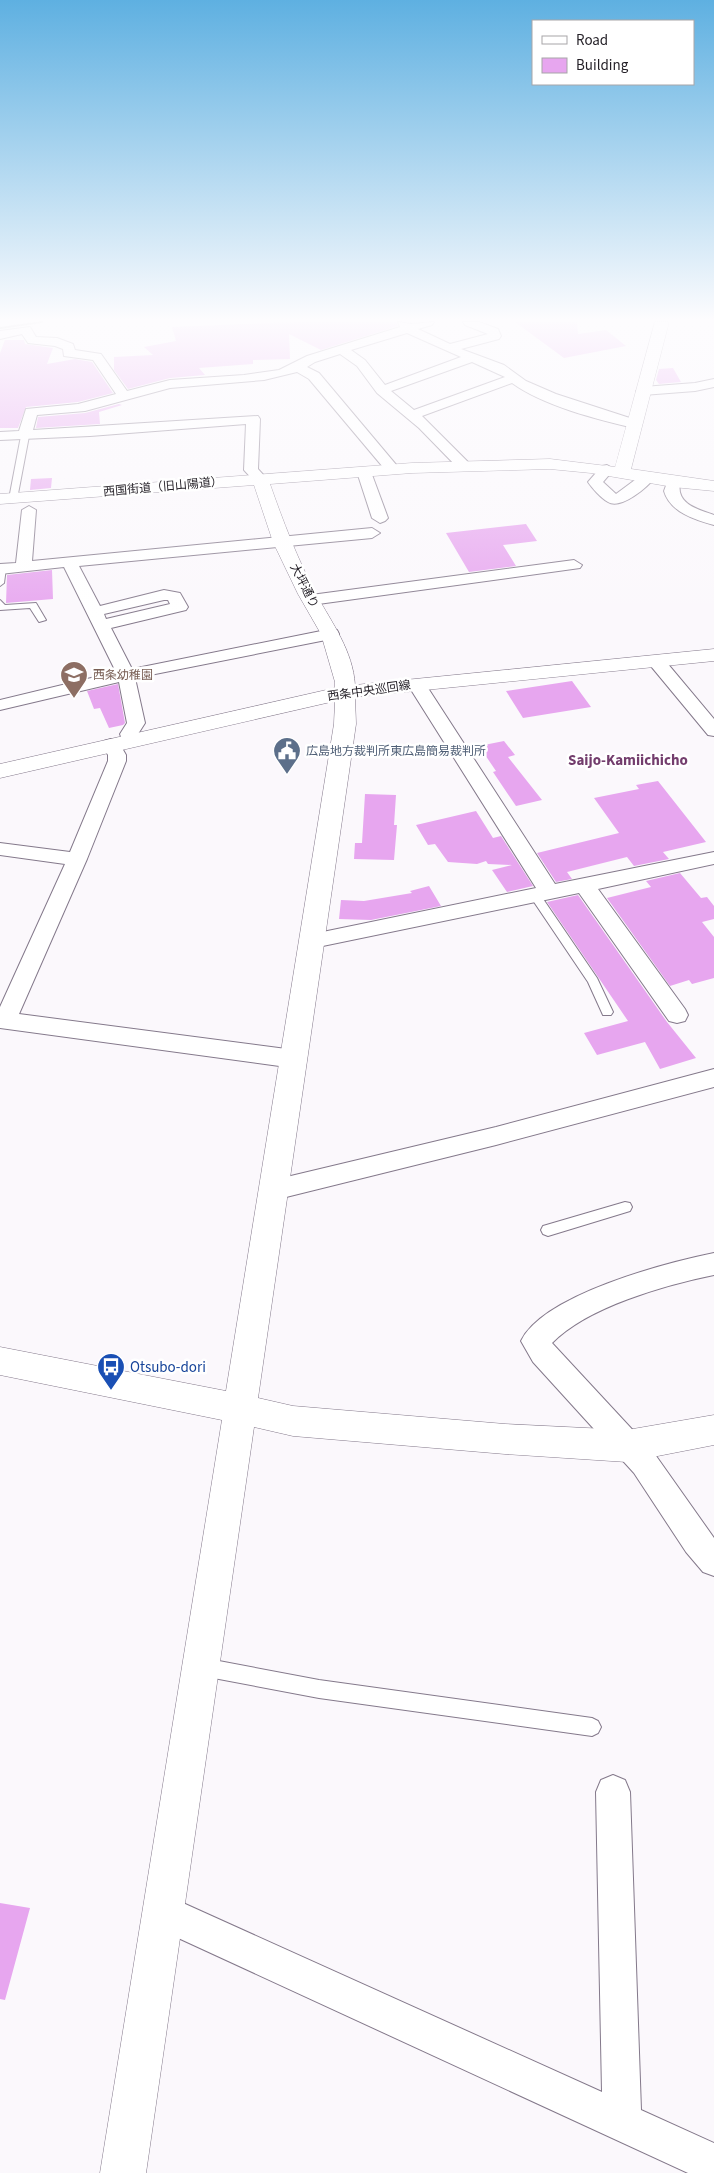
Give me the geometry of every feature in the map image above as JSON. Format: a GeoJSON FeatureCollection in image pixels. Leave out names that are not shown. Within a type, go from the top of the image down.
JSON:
{"type":"FeatureCollection","features":[{"type":"Feature","properties":{"kind":"street"},"geometry":{"type":"LineString","coordinates":[[25,436],[28,423]]}},
{"type":"Feature","properties":{"kind":"street"},"geometry":{"type":"LineString","coordinates":[[0,436],[25,436],[194,423]]}},
{"type":"Feature","properties":{"kind":"street"},"geometry":{"type":"LineString","coordinates":[[253,423],[251,470],[260,479]]}},
{"type":"Feature","properties":{"kind":"street"},"geometry":{"type":"LineString","coordinates":[[354,423],[393,470]]}},
{"type":"Feature","properties":{"kind":"street"},"geometry":{"type":"LineString","coordinates":[[421,423],[464,466]]}},
{"type":"Feature","properties":{"kind":"street"},"geometry":{"type":"LineString","coordinates":[[634,424],[614,470],[595,482],[613,499],[624,497],[648,477]]}},
{"type":"Feature","properties":{"kind":"street","name":"西国街道（旧山陽道）"},"geometry":{"type":"LineString","coordinates":[[7,499],[393,470],[550,464],[614,470],[673,483],[714,486]]}},
{"type":"Feature","properties":{"kind":"street"},"geometry":{"type":"LineString","coordinates":[[364,472],[380,518]]}},
{"type":"Feature","properties":{"kind":"street","name":"大坪通り"},"geometry":{"type":"LineString","coordinates":[[123,2173],[201,1666],[238,1409],[313,941],[345,724],[345,682],[331,634],[310,600],[282,542],[260,479]]}},
{"type":"Feature","properties":{"kind":"street"},"geometry":{"type":"LineString","coordinates":[[673,483],[671,488],[674,499],[680,506],[714,520]]}},
{"type":"Feature","properties":{"kind":"street"},"geometry":{"type":"LineString","coordinates":[[24,566],[29,510]]}},
{"type":"Feature","properties":{"kind":"street"},"geometry":{"type":"LineString","coordinates":[[1,573],[24,566],[70,561],[372,533]]}},
{"type":"Feature","properties":{"kind":"street"},"geometry":{"type":"LineString","coordinates":[[70,561],[126,675],[136,723],[130,734],[131,741]]}},
{"type":"Feature","properties":{"kind":"street"},"geometry":{"type":"LineString","coordinates":[[310,600],[574,565]]}},
{"type":"Feature","properties":{"kind":"street"},"geometry":{"type":"LineString","coordinates":[[4,699],[331,634]]}},
{"type":"Feature","properties":{"kind":"street","name":"西条中央巡回線"},"geometry":{"type":"LineString","coordinates":[[0,771],[346,692],[714,655]]}},
{"type":"Feature","properties":{"kind":"street"},"geometry":{"type":"LineString","coordinates":[[656,661],[714,731]]}},
{"type":"Feature","properties":{"kind":"street"},"geometry":{"type":"LineString","coordinates":[[417,685],[543,894]]}},
{"type":"Feature","properties":{"kind":"street"},"geometry":{"type":"LineString","coordinates":[[111,746],[117,754],[117,761],[77,859],[3,1021],[294,1059]]}},
{"type":"Feature","properties":{"kind":"street"},"geometry":{"type":"LineString","coordinates":[[0,849],[77,859]]}},
{"type":"Feature","properties":{"kind":"street"},"geometry":{"type":"LineString","coordinates":[[313,941],[543,894],[711,863]]}},
{"type":"Feature","properties":{"kind":"street"},"geometry":{"type":"LineString","coordinates":[[585,886],[677,1016]]}},
{"type":"Feature","properties":{"kind":"street"},"geometry":{"type":"LineString","coordinates":[[274,1190],[496,1136],[714,1078]]}},
{"type":"Feature","properties":{"kind":"street"},"geometry":{"type":"LineString","coordinates":[[714,1264],[680,1271],[626,1288],[555,1321],[535,1341],[644,1463],[697,1542],[714,1561]]}},
{"type":"Feature","properties":{"kind":"street"},"geometry":{"type":"LineString","coordinates":[[0,1361],[292,1421],[505,1439],[627,1446],[714,1430]]}},
{"type":"Feature","properties":{"kind":"street"},"geometry":{"type":"LineString","coordinates":[[613,1792],[622,2121]]}},
{"type":"Feature","properties":{"kind":"street"},"geometry":{"type":"LineString","coordinates":[[163,1912],[714,2164]]}},
{"type":"Feature","properties":{"kind":"lane"},"geometry":{"type":"LineString","coordinates":[[7,499],[25,436]]}},
{"type":"Feature","properties":{"kind":"lane"},"geometry":{"type":"LineString","coordinates":[[0,603],[2,608],[34,606],[42,620]]}},
{"type":"Feature","properties":{"kind":"lane"},"geometry":{"type":"LineString","coordinates":[[543,894],[593,980],[608,1012]]}},
{"type":"Feature","properties":{"kind":"lane"},"geometry":{"type":"LineString","coordinates":[[548,1230],[624,1207]]}},
{"type":"Feature","properties":{"kind":"lane"},"geometry":{"type":"LineString","coordinates":[[201,1666],[318,1688],[592,1727]]}},
{"type":"Feature","properties":{"kind":"building"},"geometry":{"type":"Polygon","coordinates":[[[0,423],[20,423],[18,428],[0,428],[0,423]]]}},
{"type":"Feature","properties":{"kind":"building"},"geometry":{"type":"Polygon","coordinates":[[[37,423],[100,424],[36,428],[37,423]]]}},
{"type":"Feature","properties":{"kind":"building"},"geometry":{"type":"Polygon","coordinates":[[[52,478],[51,488],[30,490],[31,479],[52,478]]]}},
{"type":"Feature","properties":{"kind":"building"},"geometry":{"type":"Polygon","coordinates":[[[526,524],[537,541],[503,545],[516,566],[469,572],[446,533],[526,524]]]}},
{"type":"Feature","properties":{"kind":"building"},"geometry":{"type":"Polygon","coordinates":[[[52,570],[53,599],[6,603],[7,575],[52,570]]]}},
{"type":"Feature","properties":{"kind":"building"},"geometry":{"type":"Polygon","coordinates":[[[572,681],[591,707],[523,718],[506,691],[572,681]]]}},
{"type":"Feature","properties":{"kind":"building"},"geometry":{"type":"Polygon","coordinates":[[[118,684],[125,723],[109,728],[100,708],[94,709],[87,691],[118,684]]]}},
{"type":"Feature","properties":{"kind":"building"},"geometry":{"type":"Polygon","coordinates":[[[504,741],[515,755],[508,757],[542,800],[516,806],[493,772],[496,771],[479,746],[504,741]]]}},
{"type":"Feature","properties":{"kind":"building"},"geometry":{"type":"Polygon","coordinates":[[[658,781],[706,842],[663,852],[669,859],[634,866],[627,857],[567,872],[572,879],[556,882],[537,853],[619,833],[594,798],[639,789],[636,785],[658,781]]]}},
{"type":"Feature","properties":{"kind":"building"},"geometry":{"type":"Polygon","coordinates":[[[365,794],[396,795],[394,825],[397,825],[394,860],[354,859],[355,843],[362,843],[365,794]]]}},
{"type":"Feature","properties":{"kind":"building"},"geometry":{"type":"Polygon","coordinates":[[[476,811],[493,838],[501,836],[533,886],[507,892],[492,870],[512,865],[488,864],[486,861],[477,864],[448,862],[435,844],[428,845],[416,825],[476,811]]]}},
{"type":"Feature","properties":{"kind":"building"},"geometry":{"type":"Polygon","coordinates":[[[680,873],[701,898],[707,897],[714,906],[714,919],[702,922],[714,937],[714,978],[692,984],[689,980],[670,986],[607,898],[651,887],[646,881],[680,873]]]}},
{"type":"Feature","properties":{"kind":"building"},"geometry":{"type":"Polygon","coordinates":[[[429,886],[441,906],[371,920],[339,919],[341,900],[364,901],[412,893],[410,891],[429,886]]]}},
{"type":"Feature","properties":{"kind":"building"},"geometry":{"type":"Polygon","coordinates":[[[578,895],[667,1022],[696,1058],[660,1069],[645,1042],[597,1055],[584,1033],[628,1021],[547,902],[578,895]]]}},
{"type":"Feature","properties":{"kind":"building"},"geometry":{"type":"Polygon","coordinates":[[[0,1903],[30,1908],[5,2000],[0,1999],[0,1903]]]}},
{"type":"Feature","properties":{"kind":"place","name":"西条幼稚園"},"geometry":{"type":"Point","coordinates":[74,699]}},
{"type":"Feature","properties":{"kind":"place","name":"広島地方裁判所東広島簡易裁判所"},"geometry":{"type":"Point","coordinates":[287,775]}},
{"type":"Feature","properties":{"kind":"place","name":"Otsubo-dori"},"geometry":{"type":"Point","coordinates":[111,1391]}},
{"type":"Feature","properties":{"kind":"district","name":"Saijo-Kamiichicho"},"geometry":{"type":"Point","coordinates":[628,760]}}]}
